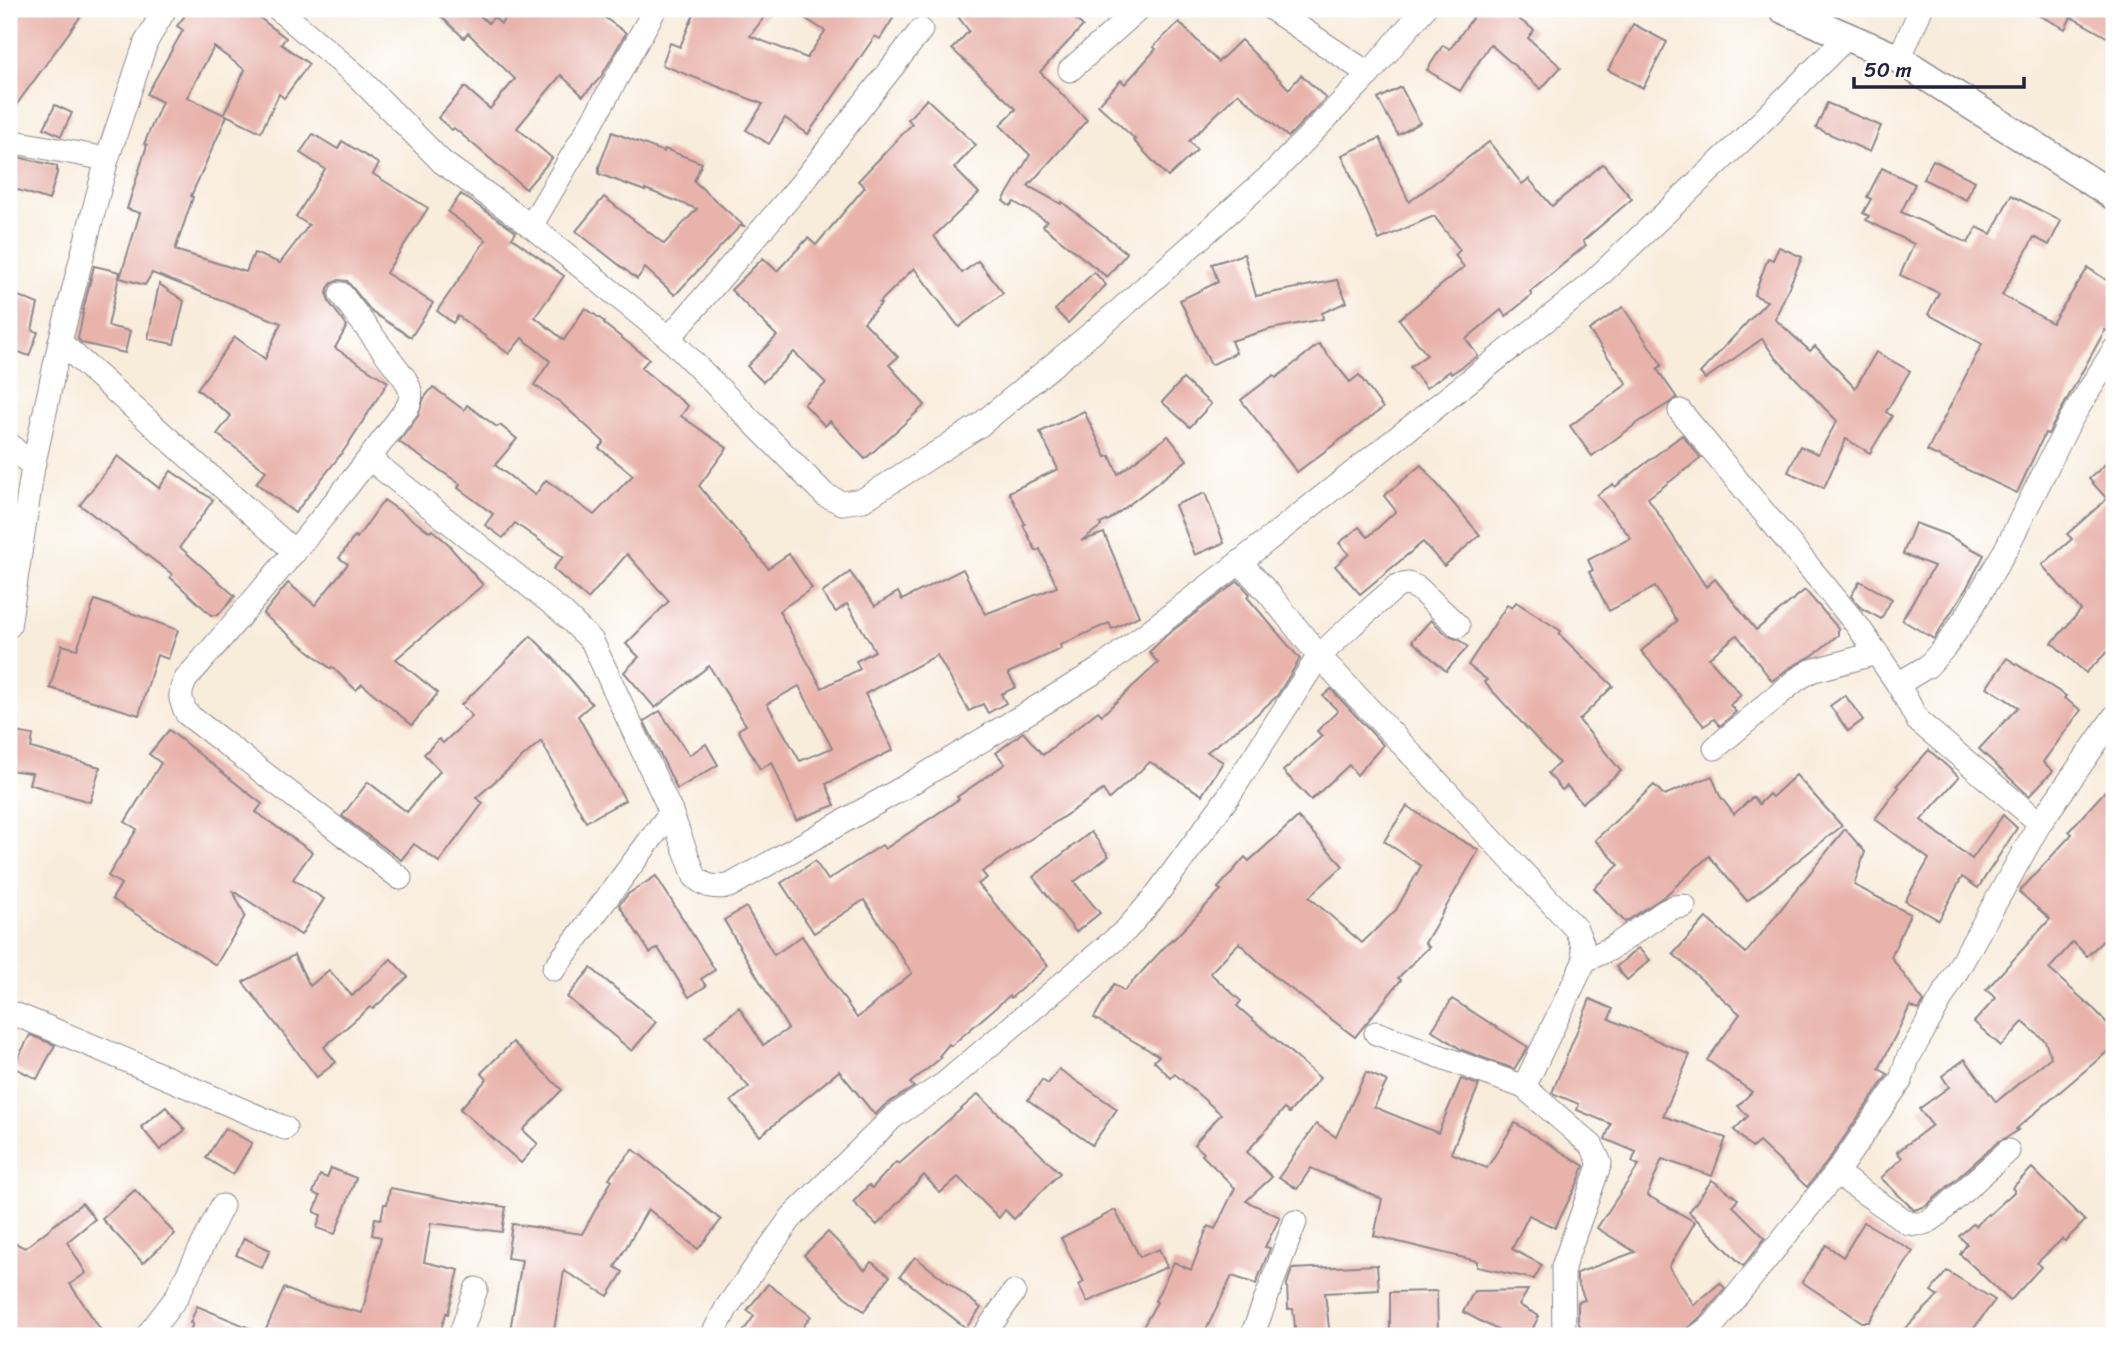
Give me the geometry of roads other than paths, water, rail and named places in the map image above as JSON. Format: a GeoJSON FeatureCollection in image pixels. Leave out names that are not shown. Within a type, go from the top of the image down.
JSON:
{"type":"FeatureCollection","features":[{"type":"Feature","properties":{"kind":"street"},"geometry":{"type":"LineString","coordinates":[[9,626],[33,467],[60,342],[107,159],[146,42],[165,9]]}},
{"type":"Feature","properties":{"kind":"street"},"geometry":{"type":"LineString","coordinates":[[278,9],[357,76],[442,162],[531,226],[669,338],[825,495],[842,502],[863,500],[981,425],[1115,314],[1272,174],[1369,74],[1424,9]]}},
{"type":"Feature","properties":{"kind":"street"},"geometry":{"type":"LineString","coordinates":[[531,226],[654,9]]}},
{"type":"Feature","properties":{"kind":"street"},"geometry":{"type":"LineString","coordinates":[[1070,70],[1139,9]]}},
{"type":"Feature","properties":{"kind":"street"},"geometry":{"type":"LineString","coordinates":[[1272,9],[1369,74]]}},
{"type":"Feature","properties":{"kind":"street"},"geometry":{"type":"LineString","coordinates":[[1783,9],[1899,59],[2114,196]]}},
{"type":"Feature","properties":{"kind":"street"},"geometry":{"type":"LineString","coordinates":[[1899,59],[1921,9]]}},
{"type":"Feature","properties":{"kind":"street"},"geometry":{"type":"LineString","coordinates":[[669,338],[801,184],[921,30]]}},
{"type":"Feature","properties":{"kind":"street"},"geometry":{"type":"LineString","coordinates":[[370,459],[561,611],[592,641],[671,813],[695,877],[702,884],[714,888],[729,886],[908,785],[1100,669],[1583,291],[1754,130],[1847,37]]}},
{"type":"Feature","properties":{"kind":"street"},"geometry":{"type":"LineString","coordinates":[[9,141],[107,159]]}},
{"type":"Feature","properties":{"kind":"street"},"geometry":{"type":"LineString","coordinates":[[341,294],[410,388],[412,399],[370,459],[295,552],[186,679],[180,690],[180,701],[187,714],[400,878]]}},
{"type":"Feature","properties":{"kind":"street"},"geometry":{"type":"LineString","coordinates":[[60,342],[295,552]]}},
{"type":"Feature","properties":{"kind":"street"},"geometry":{"type":"LineString","coordinates":[[1898,684],[1928,666],[1968,614],[2006,549],[2071,419],[2114,350]]}},
{"type":"Feature","properties":{"kind":"street"},"geometry":{"type":"LineString","coordinates":[[1680,411],[1857,625],[1898,684],[1918,721],[2040,823]]}},
{"type":"Feature","properties":{"kind":"street"},"geometry":{"type":"LineString","coordinates":[[9,444],[33,467]]}},
{"type":"Feature","properties":{"kind":"street"},"geometry":{"type":"LineString","coordinates":[[1240,562],[1319,656],[1576,929],[1585,960],[1524,1087]]}},
{"type":"Feature","properties":{"kind":"street"},"geometry":{"type":"LineString","coordinates":[[712,1336],[727,1307],[790,1218],[893,1117],[944,1084],[1126,930],[1154,898],[1228,797],[1319,656],[1397,586],[1408,584],[1418,588],[1458,626]]}},
{"type":"Feature","properties":{"kind":"street"},"geometry":{"type":"LineString","coordinates":[[1715,748],[1796,680],[1811,671],[1877,653]]}},
{"type":"Feature","properties":{"kind":"street"},"geometry":{"type":"LineString","coordinates":[[1698,1336],[1713,1325],[1836,1173],[1901,1080],[1908,1058],[2040,823],[2114,717]]}},
{"type":"Feature","properties":{"kind":"street"},"geometry":{"type":"LineString","coordinates":[[554,969],[671,813]]}},
{"type":"Feature","properties":{"kind":"street"},"geometry":{"type":"LineString","coordinates":[[1585,960],[1609,949],[1664,912],[1684,906]]}},
{"type":"Feature","properties":{"kind":"street"},"geometry":{"type":"LineString","coordinates":[[9,1012],[79,1039],[285,1128]]}},
{"type":"Feature","properties":{"kind":"street"},"geometry":{"type":"LineString","coordinates":[[1376,1033],[1524,1087],[1592,1146],[1600,1163],[1563,1267],[1564,1336]]}},
{"type":"Feature","properties":{"kind":"street"},"geometry":{"type":"LineString","coordinates":[[1836,1173],[1908,1223],[1917,1225],[1935,1217],[2008,1151]]}},
{"type":"Feature","properties":{"kind":"street"},"geometry":{"type":"LineString","coordinates":[[147,1336],[176,1298],[222,1206]]}},
{"type":"Feature","properties":{"kind":"street"},"geometry":{"type":"LineString","coordinates":[[1252,1336],[1294,1222]]}},
{"type":"Feature","properties":{"kind":"street"},"geometry":{"type":"LineString","coordinates":[[460,1336],[476,1289]]}},
{"type":"Feature","properties":{"kind":"street"},"geometry":{"type":"LineString","coordinates":[[983,1336],[1014,1292]]}}]}
